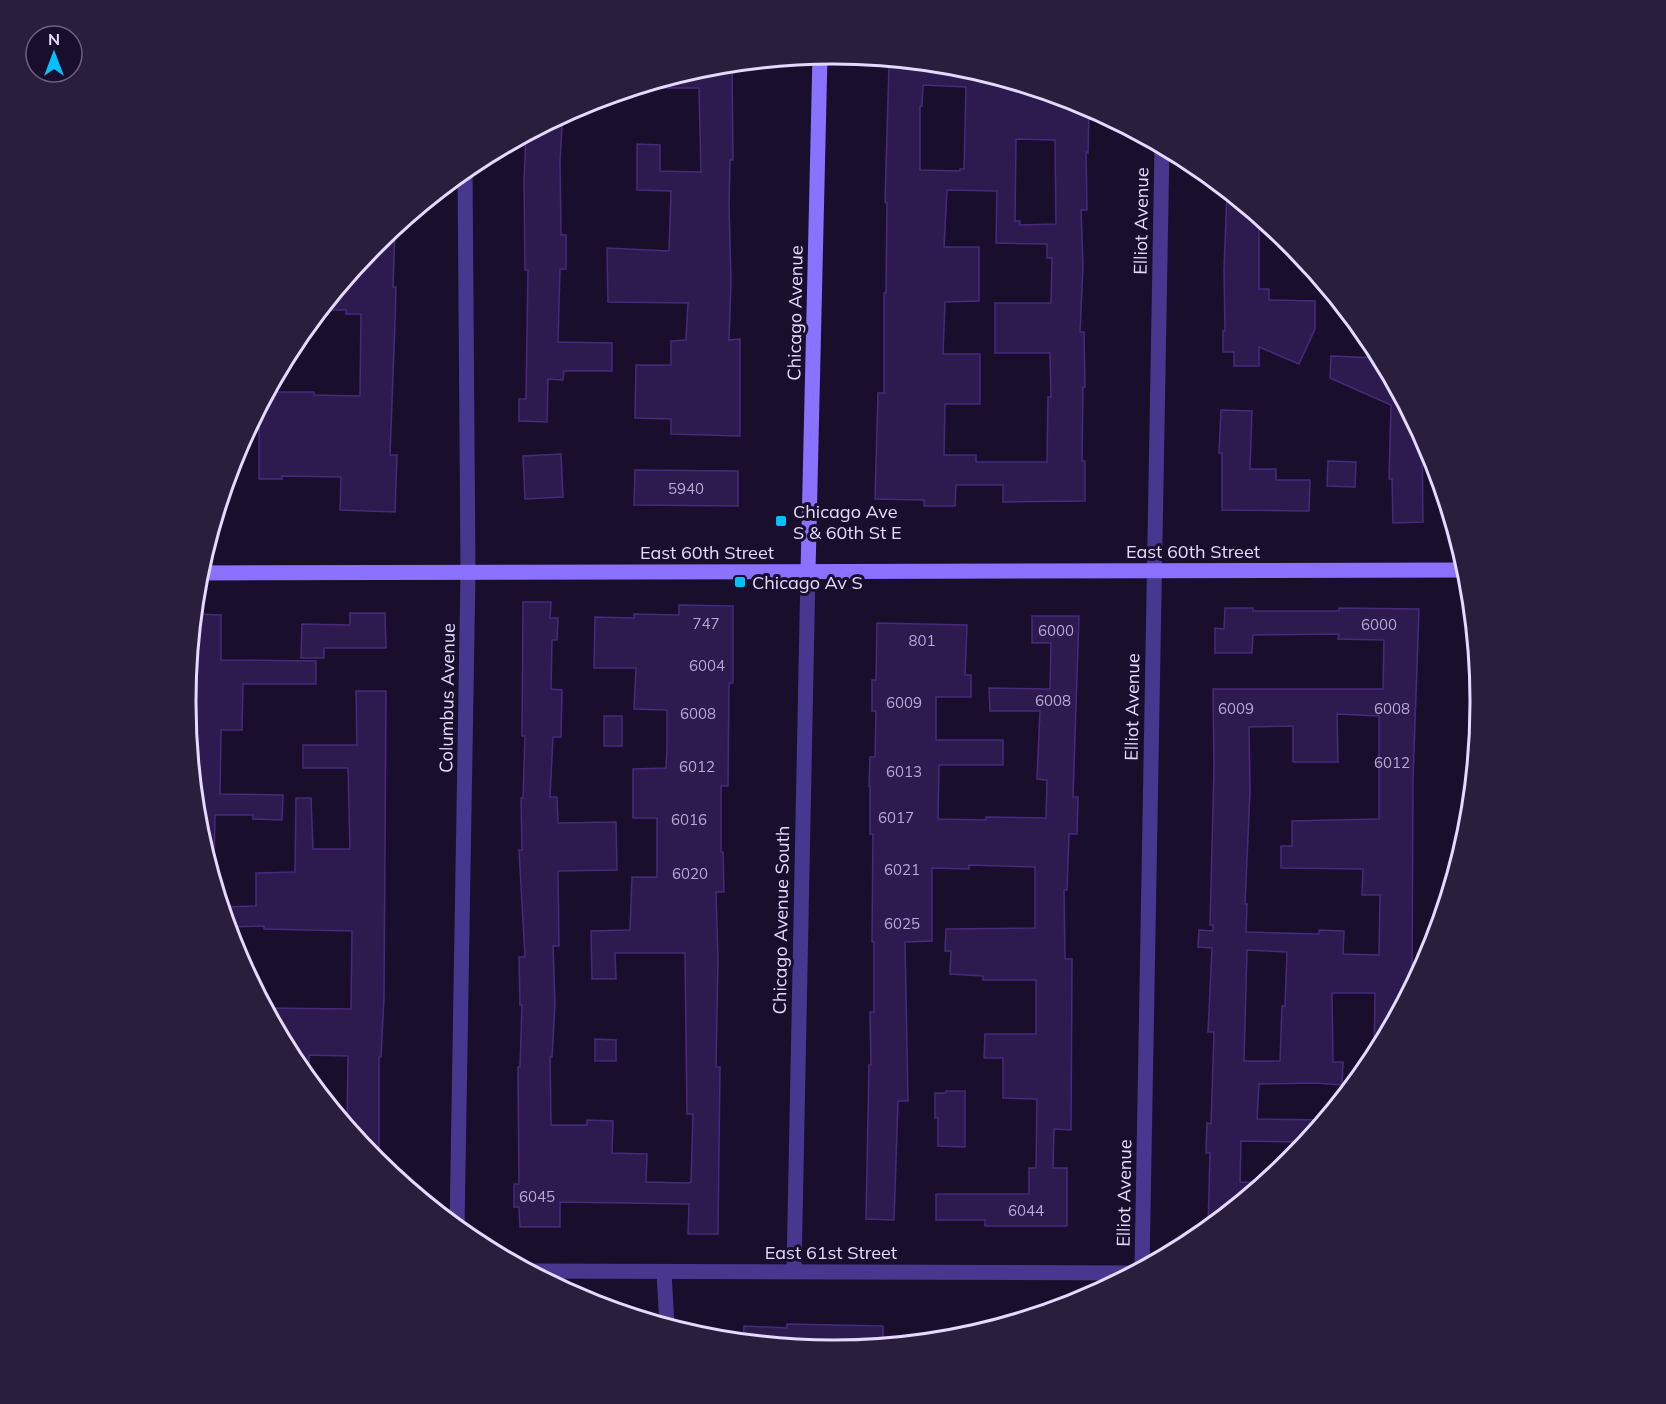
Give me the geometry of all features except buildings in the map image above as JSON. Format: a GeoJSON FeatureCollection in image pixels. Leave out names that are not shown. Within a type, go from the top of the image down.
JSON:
{"type":"FeatureCollection","features":[{"type":"Feature","properties":{"kind":"street","name":"Chicago Avenue"},"geometry":{"type":"LineString","coordinates":[[808,571],[820,65]]}},
{"type":"Feature","properties":{"kind":"street","name":"Elliot Avenue"},"geometry":{"type":"LineString","coordinates":[[1142,1259],[1162,156]]}},
{"type":"Feature","properties":{"kind":"street","name":"Columbus Avenue"},"geometry":{"type":"LineString","coordinates":[[457,1217],[468,572],[465,182]]}},
{"type":"Feature","properties":{"kind":"street","name":"East 60th Street"},"geometry":{"type":"LineString","coordinates":[[209,573],[1456,570]]}},
{"type":"Feature","properties":{"kind":"street","name":"Chicago Avenue South"},"geometry":{"type":"LineString","coordinates":[[794,1270],[808,571]]}},
{"type":"Feature","properties":{"kind":"street","name":"East 61st Street"},"geometry":{"type":"LineString","coordinates":[[546,1271],[794,1270],[1117,1273]]}},
{"type":"Feature","properties":{"kind":"street"},"geometry":{"type":"LineString","coordinates":[[664,1272],[667,1318]]}},
{"type":"Feature","properties":{"kind":"place","name":"Chicago Ave S & 60th St E"},"geometry":{"type":"Point","coordinates":[781,521]}},
{"type":"Feature","properties":{"kind":"place","name":"Chicago Av S"},"geometry":{"type":"Point","coordinates":[740,582]}}]}
